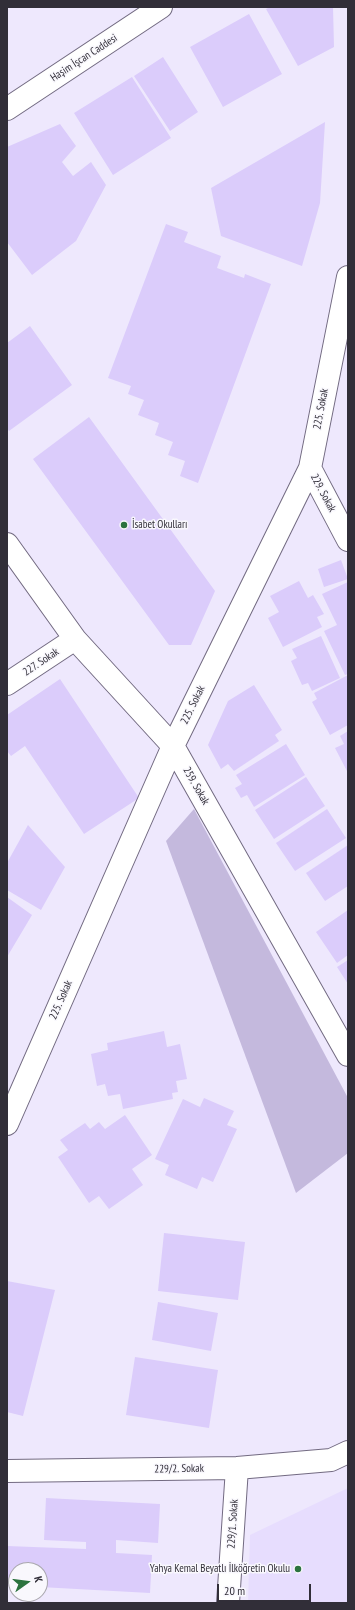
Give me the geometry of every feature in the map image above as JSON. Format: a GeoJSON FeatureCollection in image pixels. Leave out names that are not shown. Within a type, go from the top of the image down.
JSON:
{"type":"FeatureCollection","features":[{"type":"Feature","properties":{"kind":"street","name":"Haşim İşcan Caddesi"},"geometry":{"type":"LineString","coordinates":[[7,109],[161,7]]}},
{"type":"Feature","properties":{"kind":"street","name":"225. Sokak"},"geometry":{"type":"LineString","coordinates":[[7,1124],[173,746],[310,468],[348,277]]}},
{"type":"Feature","properties":{"kind":"street","name":"229. Sokak"},"geometry":{"type":"LineString","coordinates":[[310,468],[348,540]]}},
{"type":"Feature","properties":{"kind":"street","name":"259. Sokak"},"geometry":{"type":"LineString","coordinates":[[7,544],[75,639],[173,746],[348,1055]]}},
{"type":"Feature","properties":{"kind":"street","name":"227. Sokak"},"geometry":{"type":"LineString","coordinates":[[7,684],[75,639]]}},
{"type":"Feature","properties":{"kind":"street","name":"229/2. Sokak"},"geometry":{"type":"LineString","coordinates":[[7,1471],[237,1468],[331,1460],[348,1452]]}},
{"type":"Feature","properties":{"kind":"street","name":"229/1. Sokak"},"geometry":{"type":"LineString","coordinates":[[228,1603],[237,1468]]}},
{"type":"Feature","properties":{"kind":"shaded area"},"geometry":{"type":"Polygon","coordinates":[[[194,809],[348,1098],[348,1153],[296,1193],[166,841],[194,809]]]}},
{"type":"Feature","properties":{"kind":"shaded area","name":"Yahya Kemal Beyatlı İlköğretin Okulu"},"geometry":{"type":"Polygon","coordinates":[[[348,1488],[348,1603],[248,1603],[250,1535],[348,1488]]]}},
{"type":"Feature","properties":{"kind":"building"},"geometry":{"type":"Polygon","coordinates":[[[270,7],[333,7],[334,47],[298,66],[266,9],[270,7]]]}},
{"type":"Feature","properties":{"kind":"building"},"geometry":{"type":"Polygon","coordinates":[[[249,14],[282,74],[223,107],[190,47],[249,14]]]}},
{"type":"Feature","properties":{"kind":"building"},"geometry":{"type":"Polygon","coordinates":[[[163,57],[198,112],[170,131],[134,76],[163,57]]]}},
{"type":"Feature","properties":{"kind":"building"},"geometry":{"type":"Polygon","coordinates":[[[132,77],[171,138],[113,175],[74,113],[132,77]]]}},
{"type":"Feature","properties":{"kind":"building"},"geometry":{"type":"Polygon","coordinates":[[[325,122],[320,203],[302,266],[221,236],[211,188],[325,122]]]}},
{"type":"Feature","properties":{"kind":"building"},"geometry":{"type":"Polygon","coordinates":[[[60,124],[76,146],[62,162],[73,176],[91,162],[106,185],[76,241],[32,275],[7,242],[7,147],[60,124]]]}},
{"type":"Feature","properties":{"kind":"building"},"geometry":{"type":"Polygon","coordinates":[[[166,224],[188,232],[184,242],[221,256],[217,268],[244,278],[245,274],[271,284],[198,483],[180,476],[185,461],[168,455],[173,442],[155,435],[159,423],[138,415],[144,400],[128,394],[131,386],[108,378],[166,224]]]}},
{"type":"Feature","properties":{"kind":"building"},"geometry":{"type":"Polygon","coordinates":[[[30,326],[72,385],[9,431],[7,428],[7,343],[30,326]]]}},
{"type":"Feature","properties":{"kind":"building","name":"İsabet Okulları"},"geometry":{"type":"Polygon","coordinates":[[[89,417],[215,591],[191,645],[169,645],[33,459],[89,417]]]}},
{"type":"Feature","properties":{"kind":"building"},"geometry":{"type":"Polygon","coordinates":[[[341,560],[348,579],[324,587],[318,569],[341,560]]]}},
{"type":"Feature","properties":{"kind":"building"},"geometry":{"type":"Polygon","coordinates":[[[299,581],[308,598],[313,595],[324,614],[317,617],[322,627],[283,647],[268,618],[279,612],[270,596],[299,581]]]}},
{"type":"Feature","properties":{"kind":"building"},"geometry":{"type":"Polygon","coordinates":[[[348,582],[348,674],[345,675],[324,631],[337,625],[322,594],[348,582]]]}},
{"type":"Feature","properties":{"kind":"building"},"geometry":{"type":"Polygon","coordinates":[[[321,636],[340,678],[312,691],[308,683],[302,685],[291,661],[297,658],[292,649],[321,636]]]}},
{"type":"Feature","properties":{"kind":"building"},"geometry":{"type":"Polygon","coordinates":[[[348,675],[348,725],[330,735],[312,702],[317,699],[314,693],[348,675]]]}},
{"type":"Feature","properties":{"kind":"building"},"geometry":{"type":"Polygon","coordinates":[[[60,679],[139,798],[84,834],[25,746],[11,756],[7,751],[7,715],[60,679]]]}},
{"type":"Feature","properties":{"kind":"building"},"geometry":{"type":"Polygon","coordinates":[[[254,685],[282,730],[275,735],[279,741],[234,771],[228,764],[221,769],[208,745],[228,701],[254,685]]]}},
{"type":"Feature","properties":{"kind":"building"},"geometry":{"type":"Polygon","coordinates":[[[348,731],[348,773],[335,748],[344,744],[340,736],[348,731]]]}},
{"type":"Feature","properties":{"kind":"building"},"geometry":{"type":"Polygon","coordinates":[[[286,744],[305,775],[254,807],[247,795],[241,798],[235,788],[242,784],[236,775],[286,744]]]}},
{"type":"Feature","properties":{"kind":"building"},"geometry":{"type":"Polygon","coordinates":[[[306,777],[325,806],[274,839],[255,810],[306,777]]]}},
{"type":"Feature","properties":{"kind":"building"},"geometry":{"type":"Polygon","coordinates":[[[327,809],[346,838],[295,871],[276,843],[327,809]]]}},
{"type":"Feature","properties":{"kind":"building"},"geometry":{"type":"Polygon","coordinates":[[[28,825],[65,867],[41,910],[7,890],[7,863],[28,825]]]}},
{"type":"Feature","properties":{"kind":"building"},"geometry":{"type":"Polygon","coordinates":[[[348,845],[348,886],[325,901],[306,873],[348,845]]]}},
{"type":"Feature","properties":{"kind":"building"},"geometry":{"type":"Polygon","coordinates":[[[7,897],[32,915],[7,957],[7,897]]]}},
{"type":"Feature","properties":{"kind":"building"},"geometry":{"type":"Polygon","coordinates":[[[348,910],[348,955],[337,963],[316,932],[348,910]]]}},
{"type":"Feature","properties":{"kind":"building"},"geometry":{"type":"Polygon","coordinates":[[[348,960],[348,984],[337,967],[348,960]]]}},
{"type":"Feature","properties":{"kind":"building"},"geometry":{"type":"Polygon","coordinates":[[[164,1031],[167,1047],[180,1044],[187,1079],[176,1081],[178,1092],[172,1093],[173,1099],[123,1109],[120,1094],[108,1096],[105,1084],[97,1086],[91,1054],[108,1050],[107,1043],[164,1031]]]}},
{"type":"Feature","properties":{"kind":"building"},"geometry":{"type":"Polygon","coordinates":[[[204,1098],[234,1111],[227,1125],[237,1129],[213,1182],[202,1177],[197,1189],[165,1175],[169,1165],[155,1159],[183,1099],[200,1107],[204,1098]]]}},
{"type":"Feature","properties":{"kind":"building"},"geometry":{"type":"Polygon","coordinates":[[[125,1115],[152,1155],[132,1169],[143,1185],[109,1209],[99,1196],[89,1203],[58,1157],[68,1150],[60,1140],[85,1123],[90,1129],[99,1122],[105,1129],[125,1115]]]}},
{"type":"Feature","properties":{"kind":"building"},"geometry":{"type":"Polygon","coordinates":[[[164,1233],[245,1242],[238,1300],[158,1291],[164,1233]]]}},
{"type":"Feature","properties":{"kind":"building"},"geometry":{"type":"Polygon","coordinates":[[[7,1281],[55,1290],[23,1416],[7,1412],[7,1281]]]}},
{"type":"Feature","properties":{"kind":"building"},"geometry":{"type":"Polygon","coordinates":[[[158,1302],[218,1313],[211,1351],[152,1340],[158,1302]]]}},
{"type":"Feature","properties":{"kind":"building"},"geometry":{"type":"Polygon","coordinates":[[[135,1357],[218,1370],[209,1428],[126,1415],[135,1357]]]}},
{"type":"Feature","properties":{"kind":"building"},"geometry":{"type":"Polygon","coordinates":[[[46,1498],[160,1504],[158,1543],[116,1540],[116,1553],[152,1555],[150,1593],[48,1587],[48,1562],[8,1562],[7,1586],[7,1546],[86,1549],[86,1542],[44,1540],[46,1498]]]}},
{"type":"Feature","properties":{"kind":"place","name":"İsabet Okulları"},"geometry":{"type":"Point","coordinates":[124,525]}},
{"type":"Feature","properties":{"kind":"place","name":"Yahya Kemal Beyatlı İlköğretin Okulu"},"geometry":{"type":"Point","coordinates":[298,1569]}}]}
